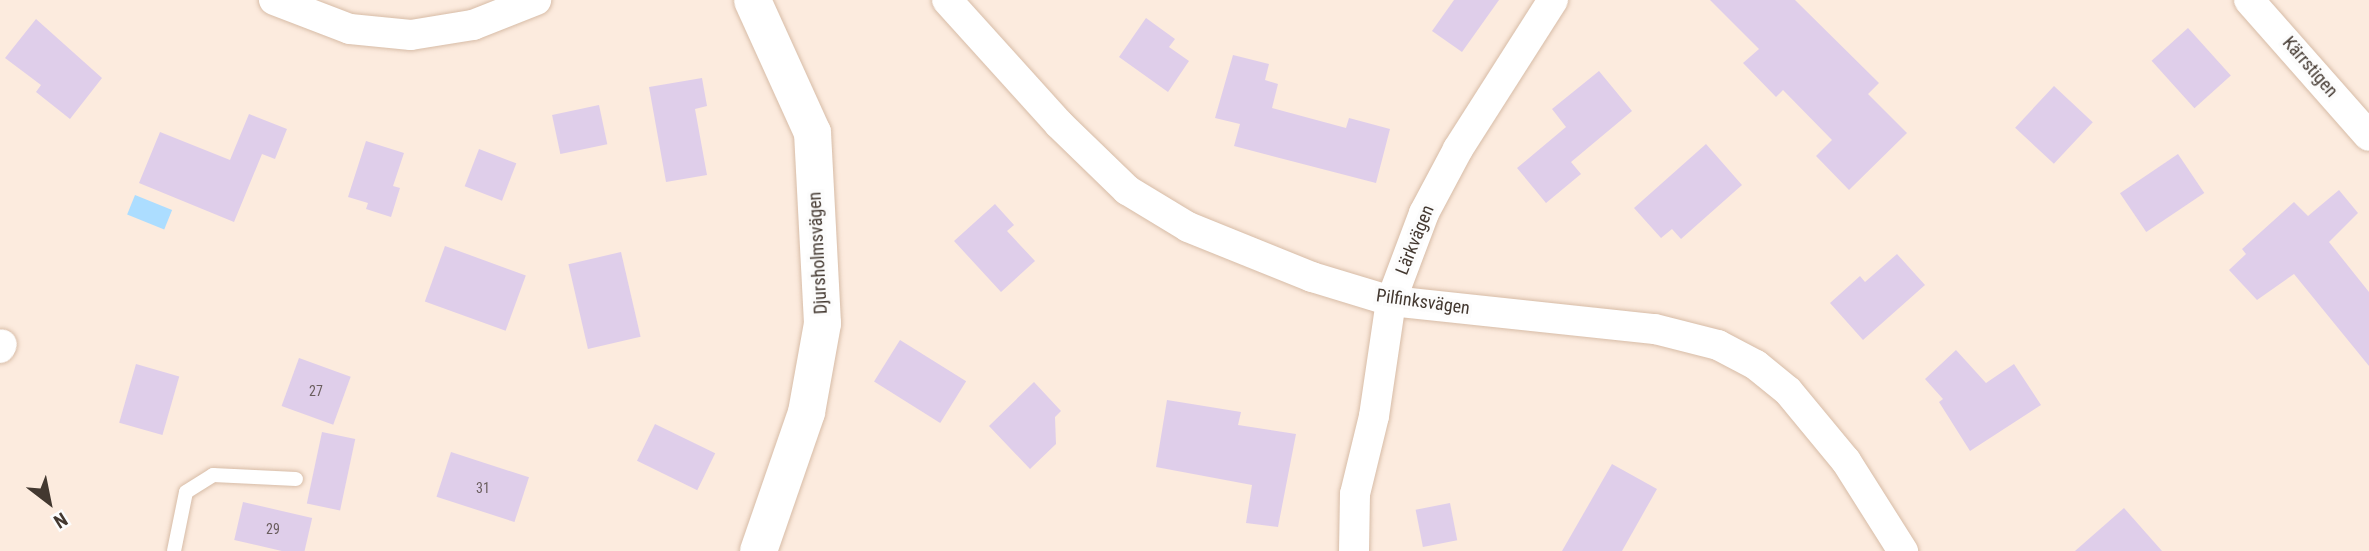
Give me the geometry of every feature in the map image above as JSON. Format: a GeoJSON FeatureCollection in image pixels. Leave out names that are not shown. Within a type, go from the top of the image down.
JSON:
{"type":"FeatureCollection","features":[{"type":"Feature","properties":{"kind":"street"},"geometry":{"type":"LineString","coordinates":[[274,0],[350,29],[411,35],[473,25],[536,0]]}},
{"type":"Feature","properties":{"kind":"street","name":"Djursholmsvägen"},"geometry":{"type":"LineString","coordinates":[[752,0],[812,132],[822,323],[806,412],[758,551]]}},
{"type":"Feature","properties":{"kind":"street","name":"Pilfinksvägen"},"geometry":{"type":"LineString","coordinates":[[947,0],[1059,124],[1127,190],[1188,227],[1244,251],[1391,301],[1655,329],[1718,345],[1756,365],[1788,391],[1846,461],[1903,551]]}},
{"type":"Feature","properties":{"kind":"street","name":"Lärkvägen"},"geometry":{"type":"LineString","coordinates":[[1354,551],[1355,494],[1374,416],[1391,301],[1424,213],[1446,170],[1553,0]]}},
{"type":"Feature","properties":{"kind":"street","name":"Kärrstigen"},"geometry":{"type":"LineString","coordinates":[[2249,0],[2369,136]]}},
{"type":"Feature","properties":{"kind":"lane"},"geometry":{"type":"LineString","coordinates":[[174,551],[186,492],[213,475],[296,479]]}},
{"type":"Feature","properties":{"kind":"water"},"geometry":{"type":"Polygon","coordinates":[[[135,195],[172,210],[164,229],[127,214],[135,195]]]}},
{"type":"Feature","properties":{"kind":"building"},"geometry":{"type":"Polygon","coordinates":[[[1454,0],[1499,0],[1462,52],[1432,31],[1454,0]]]}},
{"type":"Feature","properties":{"kind":"building"},"geometry":{"type":"Polygon","coordinates":[[[1710,0],[1795,0],[1879,83],[1868,94],[1907,133],[1849,190],[1816,156],[1832,140],[1783,90],[1776,97],[1743,63],[1759,49],[1710,0]]]}},
{"type":"Feature","properties":{"kind":"building"},"geometry":{"type":"Polygon","coordinates":[[[1146,18],[1175,39],[1169,47],[1189,61],[1168,92],[1119,57],[1146,18]]]}},
{"type":"Feature","properties":{"kind":"building"},"geometry":{"type":"Polygon","coordinates":[[[36,19],[102,78],[70,119],[36,92],[41,85],[5,58],[36,19]]]}},
{"type":"Feature","properties":{"kind":"building"},"geometry":{"type":"Polygon","coordinates":[[[2188,28],[2231,76],[2194,108],[2152,61],[2188,28]]]}},
{"type":"Feature","properties":{"kind":"building"},"geometry":{"type":"Polygon","coordinates":[[[1233,55],[1269,64],[1265,80],[1278,84],[1272,108],[1346,128],[1349,118],[1390,129],[1376,183],[1234,146],[1240,124],[1215,118],[1233,55]]]}},
{"type":"Feature","properties":{"kind":"building"},"geometry":{"type":"Polygon","coordinates":[[[1599,71],[1632,111],[1571,162],[1581,174],[1546,203],[1517,168],[1566,127],[1552,109],[1599,71]]]}},
{"type":"Feature","properties":{"kind":"building"},"geometry":{"type":"Polygon","coordinates":[[[702,78],[707,106],[695,109],[707,175],[666,182],[649,87],[702,78]]]}},
{"type":"Feature","properties":{"kind":"building"},"geometry":{"type":"Polygon","coordinates":[[[2054,86],[2093,122],[2054,164],[2015,128],[2054,86]]]}},
{"type":"Feature","properties":{"kind":"building"},"geometry":{"type":"Polygon","coordinates":[[[599,105],[607,144],[560,154],[552,115],[599,105]]]}},
{"type":"Feature","properties":{"kind":"building"},"geometry":{"type":"Polygon","coordinates":[[[249,114],[287,129],[275,159],[262,154],[234,222],[139,183],[160,132],[230,160],[249,114]]]}},
{"type":"Feature","properties":{"kind":"building"},"geometry":{"type":"Polygon","coordinates":[[[366,141],[404,153],[393,186],[400,188],[391,217],[366,209],[368,203],[348,197],[366,141]]]}},
{"type":"Feature","properties":{"kind":"building"},"geometry":{"type":"Polygon","coordinates":[[[1706,144],[1742,185],[1681,239],[1672,229],[1661,238],[1634,208],[1706,144]]]}},
{"type":"Feature","properties":{"kind":"building"},"geometry":{"type":"Polygon","coordinates":[[[479,149],[516,163],[502,201],[465,186],[479,149]]]}},
{"type":"Feature","properties":{"kind":"building"},"geometry":{"type":"Polygon","coordinates":[[[2178,154],[2204,193],[2146,232],[2120,193],[2178,154]]]}},
{"type":"Feature","properties":{"kind":"building"},"geometry":{"type":"Polygon","coordinates":[[[2339,190],[2358,213],[2329,242],[2369,292],[2369,366],[2294,274],[2257,300],[2229,270],[2246,254],[2242,249],[2294,202],[2308,216],[2339,190]]]}},
{"type":"Feature","properties":{"kind":"building"},"geometry":{"type":"Polygon","coordinates":[[[995,204],[1014,225],[1007,231],[1035,261],[1001,292],[954,241],[995,204]]]}},
{"type":"Feature","properties":{"kind":"building"},"geometry":{"type":"Polygon","coordinates":[[[445,246],[526,275],[506,331],[425,301],[445,246]]]}},
{"type":"Feature","properties":{"kind":"building"},"geometry":{"type":"Polygon","coordinates":[[[621,252],[641,337],[588,349],[568,264],[621,252]]]}},
{"type":"Feature","properties":{"kind":"building"},"geometry":{"type":"Polygon","coordinates":[[[1897,254],[1925,285],[1863,340],[1830,303],[1860,276],[1865,282],[1897,254]]]}},
{"type":"Feature","properties":{"kind":"building"},"geometry":{"type":"Polygon","coordinates":[[[900,340],[966,381],[940,423],[874,382],[900,340]]]}},
{"type":"Feature","properties":{"kind":"building"},"geometry":{"type":"Polygon","coordinates":[[[1956,350],[1986,383],[2014,364],[2041,405],[1970,451],[1939,402],[1943,399],[1925,379],[1956,350]]]}},
{"type":"Feature","properties":{"kind":"building"},"geometry":{"type":"Polygon","coordinates":[[[299,358],[351,377],[333,425],[282,406],[299,358]]]}},
{"type":"Feature","properties":{"kind":"building"},"geometry":{"type":"Polygon","coordinates":[[[136,364],[179,376],[162,435],[119,423],[136,364]]]}},
{"type":"Feature","properties":{"kind":"building"},"geometry":{"type":"Polygon","coordinates":[[[1034,382],[1061,411],[1055,417],[1056,444],[1030,469],[989,426],[1034,382]]]}},
{"type":"Feature","properties":{"kind":"building"},"geometry":{"type":"Polygon","coordinates":[[[1167,400],[1241,412],[1238,425],[1296,434],[1278,527],[1246,523],[1252,485],[1156,467],[1167,400]]]}},
{"type":"Feature","properties":{"kind":"building"},"geometry":{"type":"Polygon","coordinates":[[[655,424],[715,453],[697,490],[637,461],[655,424]]]}},
{"type":"Feature","properties":{"kind":"building"},"geometry":{"type":"Polygon","coordinates":[[[322,432],[355,439],[340,510],[307,503],[322,432]]]}},
{"type":"Feature","properties":{"kind":"building"},"geometry":{"type":"Polygon","coordinates":[[[451,452],[529,477],[514,522],[436,497],[451,452]]]}},
{"type":"Feature","properties":{"kind":"building"},"geometry":{"type":"Polygon","coordinates":[[[1612,464],[1657,489],[1622,551],[1562,551],[1612,464]]]}},
{"type":"Feature","properties":{"kind":"building"},"geometry":{"type":"Polygon","coordinates":[[[243,502],[312,518],[305,551],[282,551],[234,540],[243,502]]]}},
{"type":"Feature","properties":{"kind":"building"},"geometry":{"type":"Polygon","coordinates":[[[1450,503],[1457,540],[1423,547],[1416,510],[1450,503]]]}},
{"type":"Feature","properties":{"kind":"building"},"geometry":{"type":"Polygon","coordinates":[[[2124,508],[2162,551],[2075,551],[2124,508]]]}}]}
